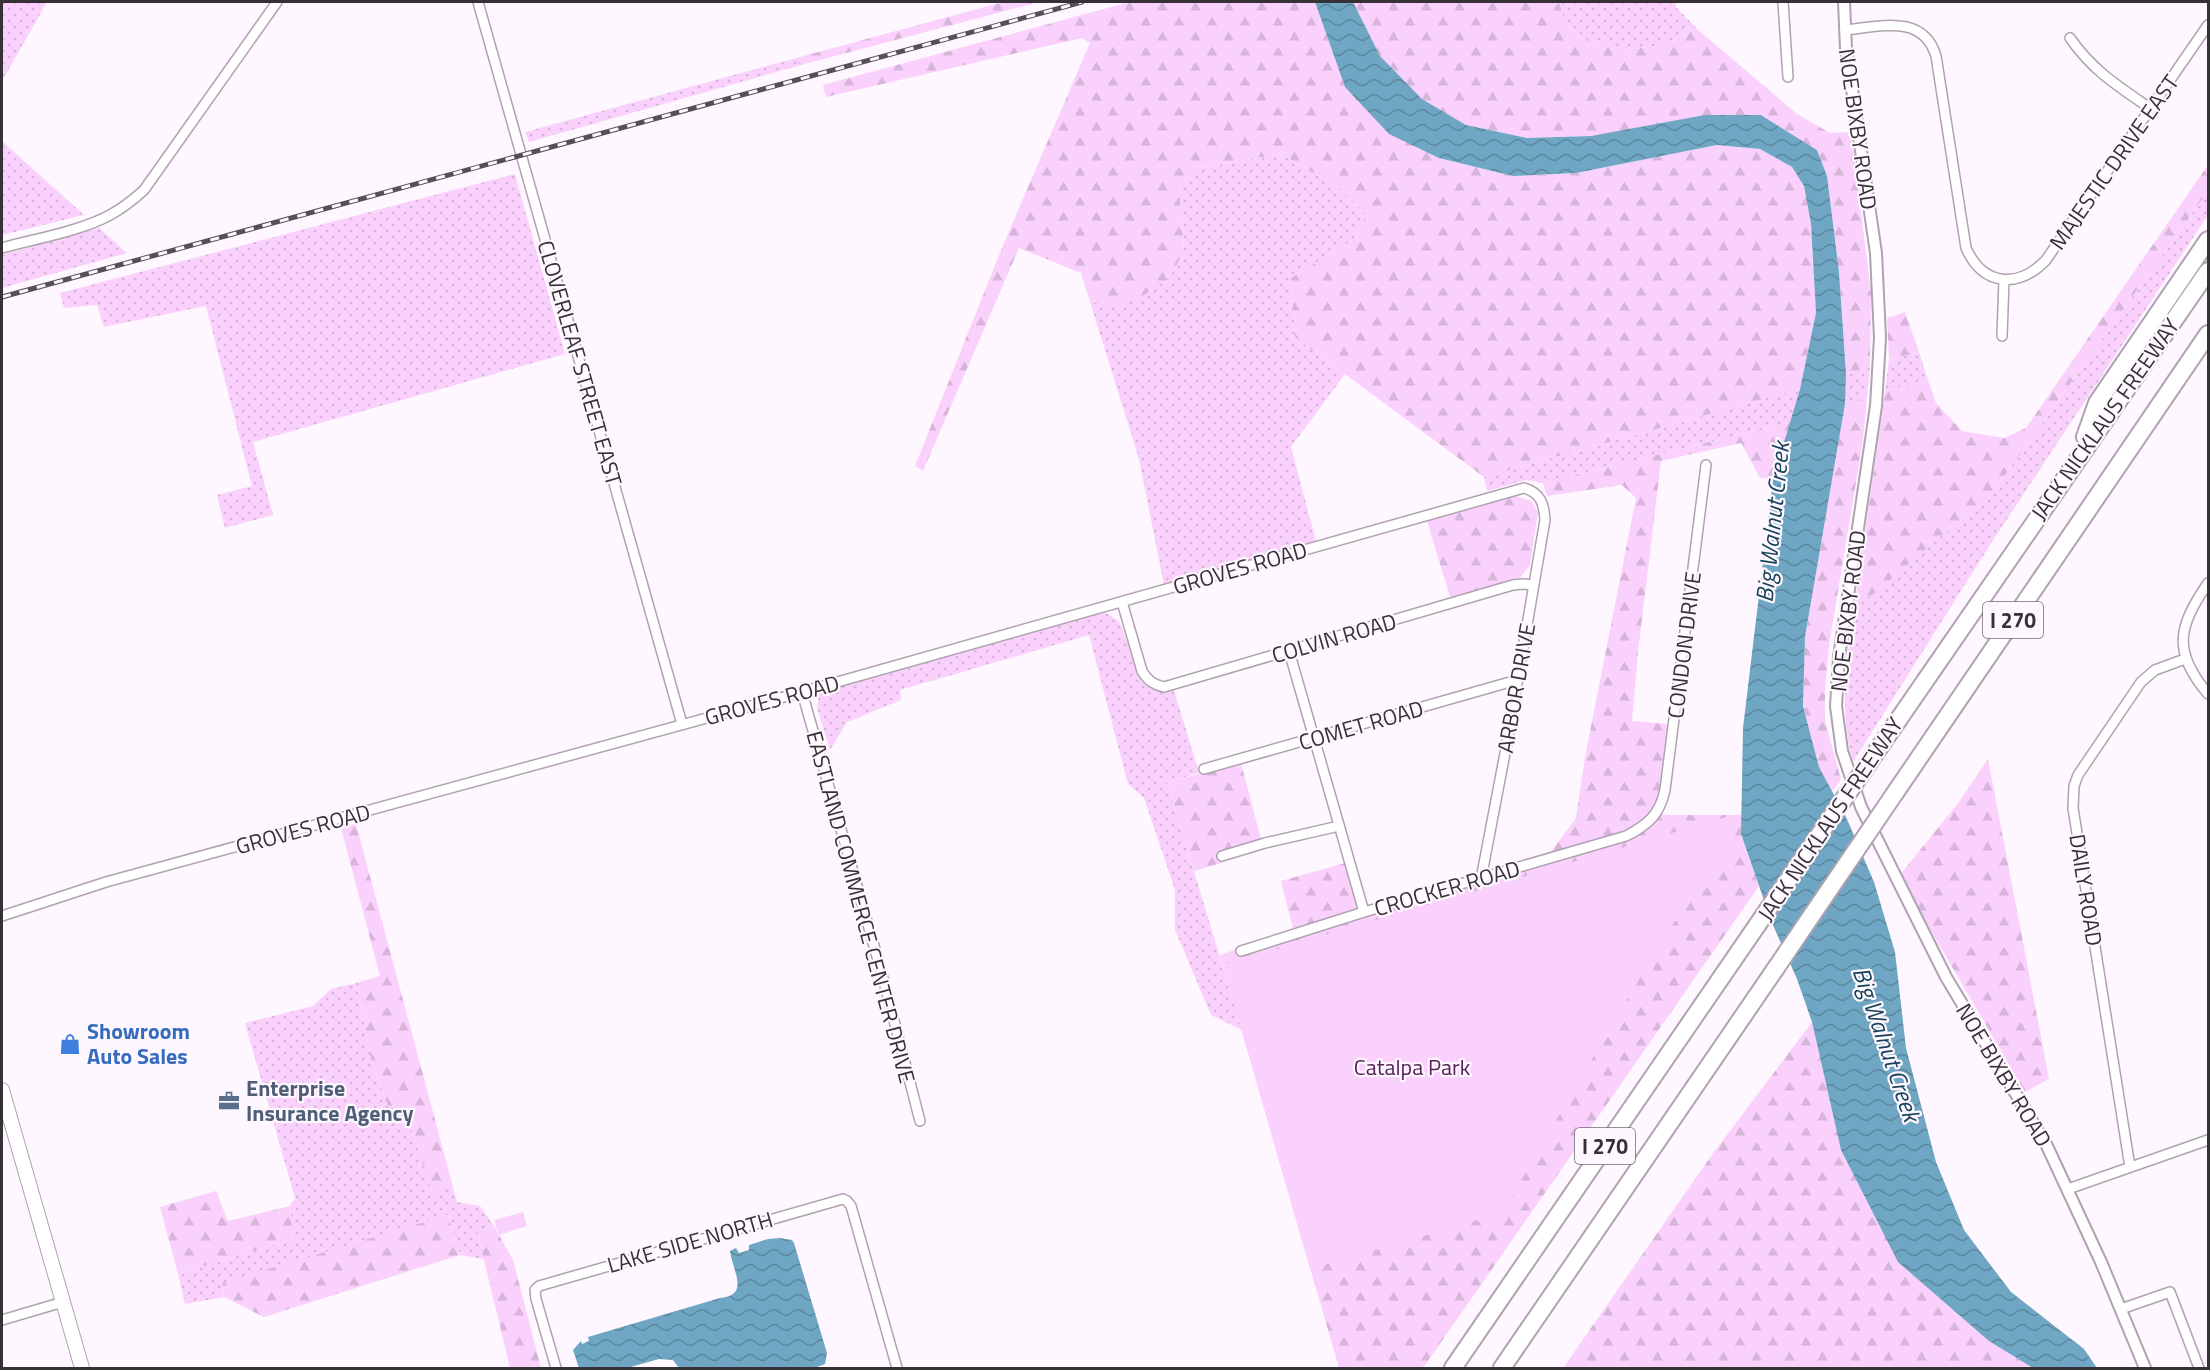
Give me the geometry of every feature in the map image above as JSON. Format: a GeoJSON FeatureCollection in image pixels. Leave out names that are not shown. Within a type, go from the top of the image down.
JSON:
{"type":"FeatureCollection","features":[{"type":"Feature","properties":{"kind":"highway"},"geometry":{"type":"LineString","coordinates":[[2078,457],[2097,403],[2208,240]]}},
{"type":"Feature","properties":{"kind":"highway","name":"JACK NICKLAUS FREEWAY"},"geometry":{"type":"LineString","coordinates":[[1453,1368],[2208,271]]}},
{"type":"Feature","properties":{"kind":"highway","name":"JACK NICKLAUS FREEWAY"},"geometry":{"type":"LineString","coordinates":[[1502,1368],[2208,334]]}},
{"type":"Feature","properties":{"kind":"highway"},"geometry":{"type":"LineString","coordinates":[[2132,448],[2208,351]]}},
{"type":"Feature","properties":{"kind":"main road"},"geometry":{"type":"LineString","coordinates":[[2,1090],[82,1368]]}},
{"type":"Feature","properties":{"kind":"street"},"geometry":{"type":"LineString","coordinates":[[2,248],[107,217],[126,206],[144,190],[277,2]]}},
{"type":"Feature","properties":{"kind":"street","name":"CLOVERLEAF STREET EAST"},"geometry":{"type":"LineString","coordinates":[[478,2],[682,724]]}},
{"type":"Feature","properties":{"kind":"street"},"geometry":{"type":"LineString","coordinates":[[1783,2],[1788,77]]}},
{"type":"Feature","properties":{"kind":"street","name":"NOE BIXBY ROAD"},"geometry":{"type":"LineString","coordinates":[[1844,2],[1845,30],[1876,253],[1881,338],[1876,406],[1839,657],[1836,706],[1840,743],[1859,801],[1908,903],[1946,977],[2036,1125],[2068,1189],[2145,1368]]}},
{"type":"Feature","properties":{"kind":"street","name":"MAJESTIC DRIVE EAST"},"geometry":{"type":"LineString","coordinates":[[2004,280],[2028,275],[2046,260],[2208,25]]}},
{"type":"Feature","properties":{"kind":"street"},"geometry":{"type":"LineString","coordinates":[[1845,30],[1909,26],[1929,40],[1936,56],[1966,248],[1976,266],[1985,273],[2004,280],[2002,336]]}},
{"type":"Feature","properties":{"kind":"street"},"geometry":{"type":"LineString","coordinates":[[2070,38],[2084,58],[2103,76],[2151,109]]}},
{"type":"Feature","properties":{"kind":"street","name":"CONDON DRIVE"},"geometry":{"type":"LineString","coordinates":[[1650,822],[1660,807],[1665,790],[1706,465]]}},
{"type":"Feature","properties":{"kind":"street","name":"GROVES ROAD"},"geometry":{"type":"LineString","coordinates":[[2,916],[106,882],[802,692],[1518,488],[1531,490],[1540,497]]}},
{"type":"Feature","properties":{"kind":"street","name":"ARBOR DRIVE"},"geometry":{"type":"LineString","coordinates":[[1481,879],[1545,520],[1545,508],[1540,497]]}},
{"type":"Feature","properties":{"kind":"street"},"geometry":{"type":"LineString","coordinates":[[2208,583],[2187,619],[2184,646],[2185,659],[2192,673],[2208,694]]}},
{"type":"Feature","properties":{"kind":"street","name":"COLVIN ROAD"},"geometry":{"type":"LineString","coordinates":[[1122,602],[1142,671],[1155,685],[1164,687],[1513,585],[1533,585]]}},
{"type":"Feature","properties":{"kind":"street"},"geometry":{"type":"LineString","coordinates":[[1289,651],[1364,912]]}},
{"type":"Feature","properties":{"kind":"street","name":"DAILY ROAD"},"geometry":{"type":"LineString","coordinates":[[2130,1167],[2073,798],[2078,775],[2141,682],[2155,670],[2185,659]]}},
{"type":"Feature","properties":{"kind":"street","name":"COMET ROAD"},"geometry":{"type":"LineString","coordinates":[[1204,769],[1517,680]]}},
{"type":"Feature","properties":{"kind":"street","name":"EASTLAND COMMERCE CENTER DRIVE"},"geometry":{"type":"LineString","coordinates":[[802,692],[882,974],[920,1121]]}},
{"type":"Feature","properties":{"kind":"street","name":"CROCKER ROAD"},"geometry":{"type":"LineString","coordinates":[[1242,951],[1364,912],[1626,836],[1650,822]]}},
{"type":"Feature","properties":{"kind":"street"},"geometry":{"type":"LineString","coordinates":[[1222,856],[1265,843],[1339,826]]}},
{"type":"Feature","properties":{"kind":"street"},"geometry":{"type":"LineString","coordinates":[[2068,1189],[2208,1140]]}},
{"type":"Feature","properties":{"kind":"street","name":"LAKE SIDE NORTH"},"geometry":{"type":"LineString","coordinates":[[556,1368],[536,1299],[535,1290],[544,1284],[838,1199],[847,1201],[851,1206],[897,1368]]}},
{"type":"Feature","properties":{"kind":"street"},"geometry":{"type":"LineString","coordinates":[[2121,1309],[2170,1292],[2199,1368]]}},
{"type":"Feature","properties":{"kind":"street"},"geometry":{"type":"LineString","coordinates":[[2,1320],[63,1302]]}},
{"type":"Feature","properties":{"kind":"green space"},"geometry":{"type":"Polygon","coordinates":[[[4,2],[47,2],[2,81],[2,5],[4,2]]]}},
{"type":"Feature","properties":{"kind":"green space"},"geometry":{"type":"Polygon","coordinates":[[[1003,2],[1039,2],[801,65],[796,61],[800,57],[1003,2]]]}},
{"type":"Feature","properties":{"kind":"green space"},"geometry":{"type":"Polygon","coordinates":[[[1130,2],[1315,2],[1345,87],[1439,158],[1513,176],[1576,173],[1717,145],[1760,149],[1792,167],[1804,186],[1811,224],[1816,313],[1800,389],[1484,477],[1295,337],[1291,278],[1355,239],[1366,214],[1341,189],[1281,154],[1193,169],[1179,187],[1184,251],[1170,277],[1140,298],[1117,305],[1090,302],[1081,273],[1019,248],[923,471],[915,466],[1001,250],[1090,43],[1082,38],[826,97],[823,85],[1130,2]]]}},
{"type":"Feature","properties":{"kind":"green space"},"geometry":{"type":"Polygon","coordinates":[[[1353,2],[1559,2],[1564,20],[1580,38],[1626,49],[1662,46],[1696,28],[1797,114],[1830,133],[1851,132],[1871,293],[1870,367],[1846,374],[1839,272],[1827,176],[1817,150],[1761,115],[1591,136],[1527,138],[1466,125],[1422,99],[1380,56],[1353,2]]]}},
{"type":"Feature","properties":{"kind":"green space"},"geometry":{"type":"Polygon","coordinates":[[[1559,2],[1676,2],[1676,7],[1696,28],[1662,46],[1626,49],[1580,38],[1564,20],[1559,2]]]}},
{"type":"Feature","properties":{"kind":"green space"},"geometry":{"type":"Polygon","coordinates":[[[800,57],[797,61],[801,65],[529,142],[525,132],[800,57]]]}},
{"type":"Feature","properties":{"kind":"green space"},"geometry":{"type":"Polygon","coordinates":[[[2,141],[84,215],[2,235],[2,141]]]}},
{"type":"Feature","properties":{"kind":"green space"},"geometry":{"type":"Polygon","coordinates":[[[1281,154],[1341,189],[1366,214],[1355,239],[1291,278],[1295,337],[1345,374],[1291,447],[1316,541],[1164,585],[1139,459],[1090,302],[1117,305],[1184,251],[1179,187],[1193,169],[1281,154]]]}},
{"type":"Feature","properties":{"kind":"green space"},"geometry":{"type":"Polygon","coordinates":[[[2208,165],[2208,191],[1985,503],[1953,526],[1870,597],[1857,589],[1885,391],[1928,380],[1936,403],[1962,431],[2004,438],[2026,428],[2208,165]]]}},
{"type":"Feature","properties":{"kind":"green space"},"geometry":{"type":"Polygon","coordinates":[[[515,174],[565,354],[253,442],[273,515],[225,528],[217,495],[252,486],[206,306],[104,327],[97,305],[64,308],[60,293],[515,174]]]}},
{"type":"Feature","properties":{"kind":"green space"},"geometry":{"type":"Polygon","coordinates":[[[2208,191],[2208,215],[1988,548],[1853,762],[1848,741],[1845,698],[1848,654],[1857,589],[1870,596],[1953,526],[1985,503],[2208,191]]]}},
{"type":"Feature","properties":{"kind":"green space"},"geometry":{"type":"Polygon","coordinates":[[[99,228],[127,253],[2,288],[2,255],[99,228]]]}},
{"type":"Feature","properties":{"kind":"green space"},"geometry":{"type":"Polygon","coordinates":[[[1905,312],[1919,352],[1889,360],[1887,318],[1905,312]]]}},
{"type":"Feature","properties":{"kind":"green space"},"geometry":{"type":"Polygon","coordinates":[[[1919,352],[1928,380],[1885,391],[1889,360],[1919,352]]]}},
{"type":"Feature","properties":{"kind":"green space"},"geometry":{"type":"Polygon","coordinates":[[[1870,367],[1867,397],[1845,404],[1846,374],[1870,367]]]}},
{"type":"Feature","properties":{"kind":"green space"},"geometry":{"type":"Polygon","coordinates":[[[1800,389],[1790,422],[1543,483],[1526,480],[1487,491],[1484,477],[1800,389]]]}},
{"type":"Feature","properties":{"kind":"green space"},"geometry":{"type":"Polygon","coordinates":[[[1867,397],[1863,440],[1829,645],[1825,721],[1841,780],[1832,791],[1819,767],[1803,706],[1805,637],[1845,404],[1867,397]]]}},
{"type":"Feature","properties":{"kind":"green space","name":"Catalpa Park"},"geometry":{"type":"Polygon","coordinates":[[[1790,422],[1773,479],[1760,478],[1741,443],[1661,461],[1632,721],[1668,724],[1663,815],[1742,815],[1741,835],[1759,886],[1423,1368],[1339,1368],[1220,955],[1293,929],[1281,881],[1345,863],[1361,910],[1550,853],[1576,818],[1585,757],[1636,498],[1622,485],[1547,496],[1543,483],[1790,422]]]}},
{"type":"Feature","properties":{"kind":"green space"},"geometry":{"type":"Polygon","coordinates":[[[1515,496],[1531,501],[1538,512],[1530,565],[1520,578],[1451,600],[1427,521],[1515,496]]]}},
{"type":"Feature","properties":{"kind":"green space"},"geometry":{"type":"Polygon","coordinates":[[[1106,613],[1121,625],[1134,666],[1143,682],[1160,690],[1174,690],[1199,773],[1167,782],[1242,1030],[1211,1015],[1175,930],[1175,890],[1144,798],[1128,784],[1089,635],[900,690],[901,700],[847,722],[830,750],[817,708],[819,694],[829,689],[1095,614],[1106,613]]]}},
{"type":"Feature","properties":{"kind":"green space"},"geometry":{"type":"Polygon","coordinates":[[[1988,759],[2049,1079],[2025,1092],[1899,876],[1959,802],[1988,759]]]}},
{"type":"Feature","properties":{"kind":"green space"},"geometry":{"type":"Polygon","coordinates":[[[1241,763],[1262,843],[1221,855],[1224,862],[1194,871],[1167,782],[1241,763]]]}},
{"type":"Feature","properties":{"kind":"green space","name":"Catalpa Park"},"geometry":{"type":"Polygon","coordinates":[[[1733,815],[1729,840],[1734,849],[1665,934],[1502,1213],[1310,1269],[1223,965],[1733,815]]]}},
{"type":"Feature","properties":{"kind":"green space"},"geometry":{"type":"Polygon","coordinates":[[[356,824],[453,1187],[432,1193],[413,1132],[393,1118],[373,1068],[356,983],[380,976],[341,828],[356,824]]]}},
{"type":"Feature","properties":{"kind":"green space"},"geometry":{"type":"Polygon","coordinates":[[[356,983],[373,1068],[393,1118],[413,1132],[432,1192],[453,1187],[457,1202],[480,1206],[494,1226],[477,1231],[484,1259],[460,1255],[448,1215],[222,1284],[224,1297],[185,1304],[178,1274],[293,1239],[290,1206],[295,1198],[245,1023],[313,1006],[331,989],[356,983]]]}},
{"type":"Feature","properties":{"kind":"green space"},"geometry":{"type":"Polygon","coordinates":[[[1812,1022],[1841,1150],[1989,1341],[2033,1368],[1563,1368],[1714,1152],[1812,1022]]]}},
{"type":"Feature","properties":{"kind":"green space"},"geometry":{"type":"Polygon","coordinates":[[[216,1191],[228,1221],[290,1206],[293,1239],[178,1274],[160,1207],[216,1191]]]}},
{"type":"Feature","properties":{"kind":"green space"},"geometry":{"type":"Polygon","coordinates":[[[523,1212],[527,1226],[499,1235],[494,1220],[523,1212]]]}},
{"type":"Feature","properties":{"kind":"green space"},"geometry":{"type":"Polygon","coordinates":[[[448,1215],[460,1255],[264,1317],[224,1297],[222,1283],[448,1215]]]}},
{"type":"Feature","properties":{"kind":"green space"},"geometry":{"type":"Polygon","coordinates":[[[494,1226],[513,1260],[541,1368],[510,1368],[477,1231],[494,1226]]]}},
{"type":"Feature","properties":{"kind":"water","name":"Big Walnut Creek"},"geometry":{"type":"Polygon","coordinates":[[[1315,2],[1353,2],[1380,56],[1422,99],[1466,125],[1527,138],[1591,136],[1705,115],[1761,115],[1817,150],[1827,176],[1839,272],[1846,374],[1845,404],[1805,637],[1803,706],[1819,767],[1846,817],[1874,882],[1895,952],[1906,1048],[1936,1162],[1964,1230],[2011,1292],[2084,1349],[2097,1368],[2033,1368],[1989,1341],[1898,1262],[1841,1150],[1812,1022],[1797,979],[1772,923],[1741,834],[1743,728],[1773,479],[1800,389],[1816,313],[1811,224],[1804,186],[1792,167],[1760,149],[1717,145],[1576,173],[1513,176],[1439,158],[1389,134],[1345,87],[1315,2]]]}},
{"type":"Feature","properties":{"kind":"water"},"geometry":{"type":"Polygon","coordinates":[[[780,1238],[792,1240],[794,1243],[827,1353],[825,1364],[814,1368],[679,1368],[673,1360],[659,1359],[627,1368],[579,1368],[573,1350],[581,1341],[582,1344],[589,1341],[588,1337],[729,1296],[735,1292],[737,1287],[730,1251],[736,1248],[739,1253],[749,1250],[749,1245],[780,1238]]]}},
{"type":"Feature","properties":{"kind":"railway"},"geometry":{"type":"LineString","coordinates":[[2,297],[1082,2]]}},
{"type":"Feature","properties":{"kind":"place","name":"Showroom Auto Sales"},"geometry":{"type":"Point","coordinates":[70,1044]}},
{"type":"Feature","properties":{"kind":"place","name":"Enterprise Insurance Agency"},"geometry":{"type":"Point","coordinates":[229,1101]}}]}
